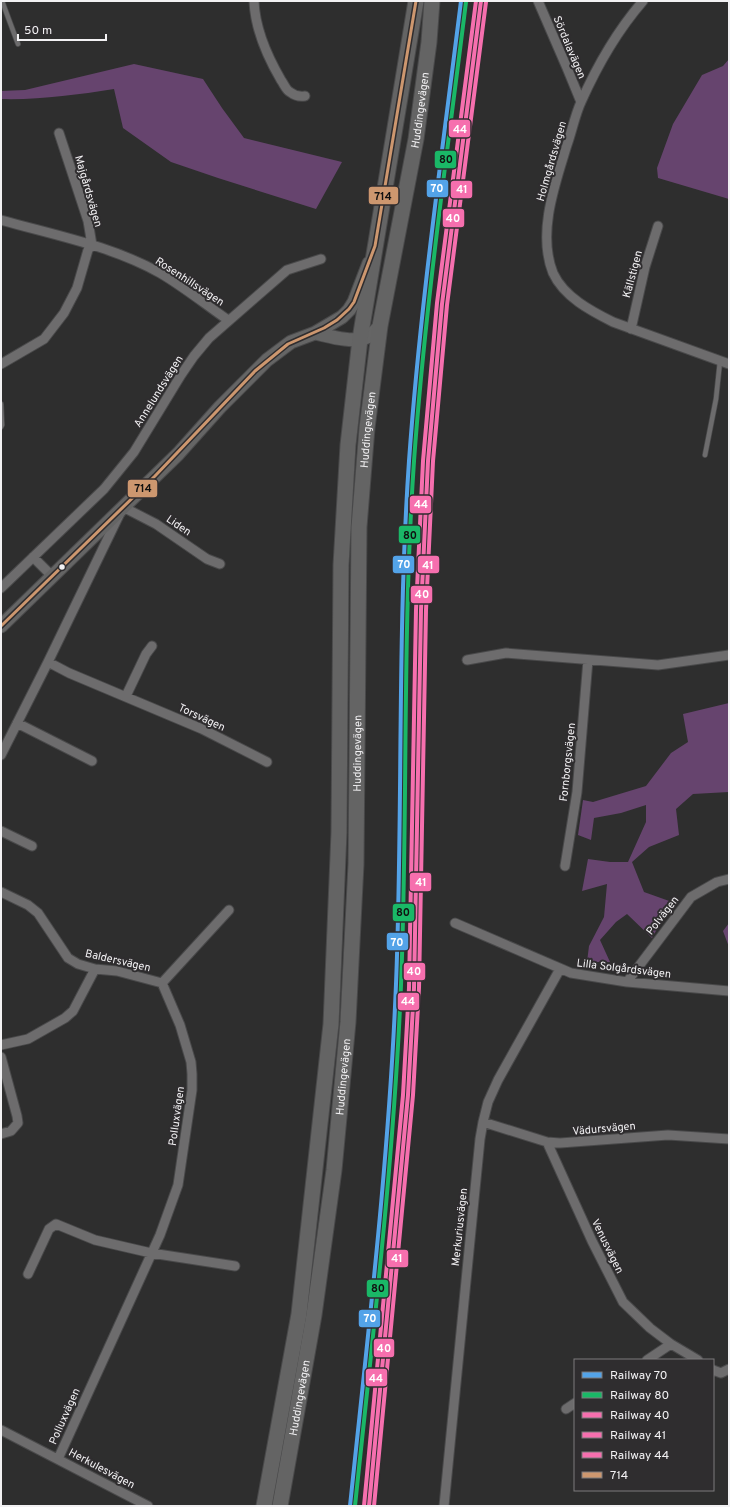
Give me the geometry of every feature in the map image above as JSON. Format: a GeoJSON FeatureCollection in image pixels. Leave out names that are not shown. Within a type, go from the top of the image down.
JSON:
{"type":"FeatureCollection","features":[{"type":"Feature","properties":{"kind":"main road","name":"Huddingevägen"},"geometry":{"type":"LineString","coordinates":[[264,1506],[299,1314],[331,1024],[339,832],[341,565],[348,445],[360,339],[416,1]]}},
{"type":"Feature","properties":{"kind":"main road","name":"Huddingevägen"},"geometry":{"type":"LineString","coordinates":[[280,1506],[314,1315],[334,1170],[348,1022],[356,864],[359,527],[367,428],[380,326],[416,139],[429,42],[432,1]]}},
{"type":"Feature","properties":{"kind":"main road"},"geometry":{"type":"LineString","coordinates":[[1,626],[178,454],[225,402],[266,360],[291,342],[315,333],[342,317],[349,310],[354,302],[375,246]]}},
{"type":"Feature","properties":{"kind":"main road"},"geometry":{"type":"LineString","coordinates":[[315,333],[339,339],[360,339],[367,338],[380,326]]}},
{"type":"Feature","properties":{"kind":"street"},"geometry":{"type":"LineString","coordinates":[[254,1],[257,24],[274,68],[289,92],[298,97],[305,96]]}},
{"type":"Feature","properties":{"kind":"street","name":"Sördalavägen"},"geometry":{"type":"LineString","coordinates":[[538,1],[581,102]]}},
{"type":"Feature","properties":{"kind":"street","name":"Holmgårdsvägen"},"geometry":{"type":"LineString","coordinates":[[643,1],[628,18],[613,42],[581,102],[552,196],[547,235],[550,261],[558,282],[562,287],[573,298],[599,315],[631,329],[724,362]]}},
{"type":"Feature","properties":{"kind":"street","name":"Majgårdsvägen"},"geometry":{"type":"LineString","coordinates":[[59,133],[88,221],[92,245]]}},
{"type":"Feature","properties":{"kind":"street","name":"Rosenhillsvägen"},"geometry":{"type":"LineString","coordinates":[[1,220],[92,245],[123,256],[160,273],[228,320]]}},
{"type":"Feature","properties":{"kind":"street","name":"Källstigen"},"geometry":{"type":"LineString","coordinates":[[631,329],[645,267],[658,226]]}},
{"type":"Feature","properties":{"kind":"street"},"geometry":{"type":"LineString","coordinates":[[1,364],[44,338],[64,313],[77,288],[88,250],[92,245]]}},
{"type":"Feature","properties":{"kind":"street","name":"Annelundsvägen"},"geometry":{"type":"LineString","coordinates":[[1,588],[108,484],[134,452],[194,356],[209,338],[287,270],[321,259]]}},
{"type":"Feature","properties":{"kind":"street"},"geometry":{"type":"LineString","coordinates":[[1,755],[123,507]]}},
{"type":"Feature","properties":{"kind":"street","name":"Liden"},"geometry":{"type":"LineString","coordinates":[[123,507],[156,524],[207,559],[220,564]]}},
{"type":"Feature","properties":{"kind":"street"},"geometry":{"type":"LineString","coordinates":[[33,557],[52,576]]}},
{"type":"Feature","properties":{"kind":"street"},"geometry":{"type":"LineString","coordinates":[[126,696],[146,654],[152,646]]}},
{"type":"Feature","properties":{"kind":"street"},"geometry":{"type":"LineString","coordinates":[[467,660],[506,653],[658,666],[729,655]]}},
{"type":"Feature","properties":{"kind":"street","name":"Fornborgsvägen"},"geometry":{"type":"LineString","coordinates":[[565,866],[576,792],[588,660]]}},
{"type":"Feature","properties":{"kind":"street","name":"Torsvägen"},"geometry":{"type":"LineString","coordinates":[[48,662],[202,729],[267,762]]}},
{"type":"Feature","properties":{"kind":"street"},"geometry":{"type":"LineString","coordinates":[[17,724],[92,761]]}},
{"type":"Feature","properties":{"kind":"street"},"geometry":{"type":"LineString","coordinates":[[1,831],[32,846]]}},
{"type":"Feature","properties":{"kind":"street","name":"Polvägen"},"geometry":{"type":"LineString","coordinates":[[627,982],[691,897],[717,882],[729,879]]}},
{"type":"Feature","properties":{"kind":"street","name":"Baldersvägen"},"geometry":{"type":"LineString","coordinates":[[1,892],[28,905],[38,913],[68,958],[78,964],[94,969],[117,971],[162,983],[229,910]]}},
{"type":"Feature","properties":{"kind":"street","name":"Lilla Solgårdsvägen"},"geometry":{"type":"LineString","coordinates":[[455,923],[571,973],[627,982],[729,991]]}},
{"type":"Feature","properties":{"kind":"street"},"geometry":{"type":"LineString","coordinates":[[1,1045],[28,1039],[65,1018],[73,1011],[94,969]]}},
{"type":"Feature","properties":{"kind":"street","name":"Merkuriusvägen"},"geometry":{"type":"LineString","coordinates":[[444,1506],[480,1139],[483,1122],[488,1102],[498,1080],[560,969]]}},
{"type":"Feature","properties":{"kind":"street","name":"Polluxvägen"},"geometry":{"type":"LineString","coordinates":[[58,1459],[173,1202],[178,1185],[192,1090],[191,1062],[180,1025],[162,983]]}},
{"type":"Feature","properties":{"kind":"street"},"geometry":{"type":"LineString","coordinates":[[1,1057],[18,1123],[11,1131],[1,1134]]}},
{"type":"Feature","properties":{"kind":"street","name":"Vädursvägen"},"geometry":{"type":"LineString","coordinates":[[483,1122],[547,1142],[560,1144],[668,1135],[729,1139]]}},
{"type":"Feature","properties":{"kind":"street","name":"Venusvägen"},"geometry":{"type":"LineString","coordinates":[[547,1142],[592,1241],[623,1302],[641,1321],[671,1344],[696,1359]]}},
{"type":"Feature","properties":{"kind":"street"},"geometry":{"type":"LineString","coordinates":[[28,1274],[49,1229],[56,1224],[94,1240],[151,1252],[236,1266]]}},
{"type":"Feature","properties":{"kind":"street"},"geometry":{"type":"LineString","coordinates":[[648,1359],[671,1344]]}},
{"type":"Feature","properties":{"kind":"street"},"geometry":{"type":"LineString","coordinates":[[714,1370],[721,1373],[729,1369]]}},
{"type":"Feature","properties":{"kind":"street"},"geometry":{"type":"LineString","coordinates":[[566,1409],[574,1404]]}},
{"type":"Feature","properties":{"kind":"street","name":"Herkulesvägen"},"geometry":{"type":"LineString","coordinates":[[1,1430],[148,1506]]}},
{"type":"Feature","properties":{"kind":"lane"},"geometry":{"type":"LineString","coordinates":[[2,1],[18,44]]}},
{"type":"Feature","properties":{"kind":"lane","name":"Holmgårdsvägen"},"geometry":{"type":"LineString","coordinates":[[706,455],[724,362]]}},
{"type":"Feature","properties":{"kind":"lane"},"geometry":{"type":"LineString","coordinates":[[1,404],[1,427]]}},
{"type":"Feature","properties":{"kind":"shaded area"},"geometry":{"type":"Polygon","coordinates":[[[729,59],[729,199],[658,178],[657,168],[673,124],[702,75],[723,66],[729,59]]]}},
{"type":"Feature","properties":{"kind":"shaded area"},"geometry":{"type":"Polygon","coordinates":[[[134,64],[203,79],[244,138],[342,162],[316,209],[171,162],[123,128],[114,89],[58,97],[1,99],[1,91],[25,90],[134,64]]]}},
{"type":"Feature","properties":{"kind":"shaded area"},"geometry":{"type":"Polygon","coordinates":[[[729,703],[729,792],[693,794],[676,809],[679,835],[649,847],[632,862],[644,892],[672,902],[652,938],[627,914],[616,922],[600,940],[610,962],[587,962],[589,946],[604,917],[607,884],[582,891],[588,859],[610,862],[628,862],[646,822],[646,805],[621,813],[594,818],[591,840],[578,835],[583,800],[593,802],[646,786],[671,753],[688,742],[683,714],[729,703]]]}},
{"type":"Feature","properties":{"kind":"shaded area"},"geometry":{"type":"Polygon","coordinates":[[[729,923],[729,947],[723,931],[729,923]]]}},
{"type":"Feature","properties":{"kind":"rail line","name":"70"},"geometry":{"type":"LineString","coordinates":[[350,1506],[377,1246],[393,1050],[398,919],[401,657],[405,526],[409,461],[425,288],[461,1]]}},
{"type":"Feature","properties":{"kind":"rail line","name":"44"},"geometry":{"type":"LineString","coordinates":[[364,1506],[403,1095],[409,988],[416,610],[423,461],[437,303],[476,1]]}},
{"type":"Feature","properties":{"kind":"rail line","name":"40"},"geometry":{"type":"LineString","coordinates":[[369,1506],[408,1095],[414,988],[421,610],[428,461],[442,304],[481,1]]}},
{"type":"Feature","properties":{"kind":"rail line","name":"80"},"geometry":{"type":"LineString","coordinates":[[355,1506],[382,1246],[398,1050],[403,919],[406,658],[410,527],[414,461],[430,289],[466,2]]}},
{"type":"Feature","properties":{"kind":"rail line","name":"41"},"geometry":{"type":"LineString","coordinates":[[374,1506],[413,1095],[419,988],[426,610],[433,461],[447,305],[486,2]]}},
{"type":"Feature","properties":{"kind":"transit line","name":"714"},"geometry":{"type":"LineString","coordinates":[[1,626],[155,476],[255,371],[288,344],[324,328],[337,320],[354,302],[375,246],[416,1]]}}]}
